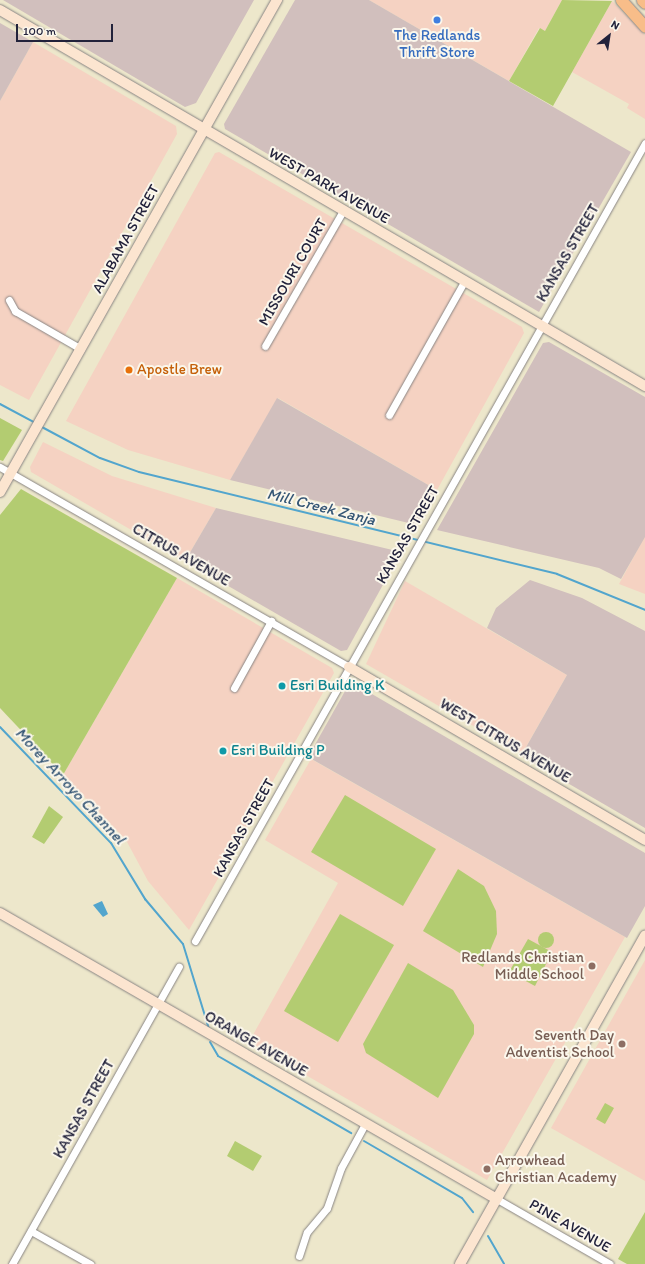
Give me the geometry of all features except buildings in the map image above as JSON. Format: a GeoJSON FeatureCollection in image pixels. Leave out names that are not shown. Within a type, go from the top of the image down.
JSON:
{"type":"FeatureCollection","features":[{"type":"Feature","properties":{"kind":"main road"},"geometry":{"type":"LineString","coordinates":[[621,0],[645,27]]}},
{"type":"Feature","properties":{"kind":"main road"},"geometry":{"type":"LineString","coordinates":[[642,0],[645,3]]}},
{"type":"Feature","properties":{"kind":"street","name":"ALABAMA STREET"},"geometry":{"type":"LineString","coordinates":[[0,492],[203,130],[278,0]]}},
{"type":"Feature","properties":{"kind":"street","name":"WEST PARK AVENUE"},"geometry":{"type":"LineString","coordinates":[[0,10],[203,130],[645,386]]}},
{"type":"Feature","properties":{"kind":"street","name":"KANSAS STREET"},"geometry":{"type":"LineString","coordinates":[[195,941],[645,143]]}},
{"type":"Feature","properties":{"kind":"street","name":"MISSOURI COURT"},"geometry":{"type":"LineString","coordinates":[[265,346],[343,211]]}},
{"type":"Feature","properties":{"kind":"street"},"geometry":{"type":"LineString","coordinates":[[389,414],[464,282]]}},
{"type":"Feature","properties":{"kind":"street"},"geometry":{"type":"LineString","coordinates":[[9,300],[15,311],[81,349]]}},
{"type":"Feature","properties":{"kind":"street","name":"CITRUS AVENUE"},"geometry":{"type":"LineString","coordinates":[[0,468],[11,472],[349,667]]}},
{"type":"Feature","properties":{"kind":"street"},"geometry":{"type":"LineString","coordinates":[[234,688],[271,622]]}},
{"type":"Feature","properties":{"kind":"street","name":"WEST CITRUS AVENUE"},"geometry":{"type":"LineString","coordinates":[[349,667],[645,840]]}},
{"type":"Feature","properties":{"kind":"street","name":"ORANGE AVENUE"},"geometry":{"type":"LineString","coordinates":[[0,914],[497,1199]]}},
{"type":"Feature","properties":{"kind":"street"},"geometry":{"type":"LineString","coordinates":[[460,1264],[645,936]]}},
{"type":"Feature","properties":{"kind":"street","name":"KANSAS STREET"},"geometry":{"type":"LineString","coordinates":[[12,1264],[178,967]]}},
{"type":"Feature","properties":{"kind":"street"},"geometry":{"type":"LineString","coordinates":[[299,1256],[307,1232],[327,1208],[341,1168],[366,1124]]}},
{"type":"Feature","properties":{"kind":"street","name":"PINE AVENUE"},"geometry":{"type":"LineString","coordinates":[[497,1199],[610,1264]]}},
{"type":"Feature","properties":{"kind":"street"},"geometry":{"type":"LineString","coordinates":[[31,1231],[90,1264]]}},
{"type":"Feature","properties":{"kind":"shaded area"},"geometry":{"type":"Polygon","coordinates":[[[3,0],[254,0],[196,103],[185,107],[3,0]]]}},
{"type":"Feature","properties":{"kind":"shaded area"},"geometry":{"type":"Polygon","coordinates":[[[295,0],[369,0],[631,152],[539,312],[225,129],[224,124],[295,0]]]}},
{"type":"Feature","properties":{"kind":"shaded area"},"geometry":{"type":"Polygon","coordinates":[[[369,0],[562,0],[545,31],[539,28],[509,81],[369,0]]]}},
{"type":"Feature","properties":{"kind":"shaded area"},"geometry":{"type":"Polygon","coordinates":[[[612,1],[645,35],[645,119],[627,108],[629,104],[572,72],[612,1]]]}},
{"type":"Feature","properties":{"kind":"shaded area"},"geometry":{"type":"Polygon","coordinates":[[[0,23],[33,42],[0,101],[0,23]]]}},
{"type":"Feature","properties":{"kind":"shaded area"},"geometry":{"type":"Polygon","coordinates":[[[33,42],[176,126],[177,134],[29,400],[0,385],[0,101],[33,42]]]}},
{"type":"Feature","properties":{"kind":"shaded area"},"geometry":{"type":"Polygon","coordinates":[[[219,152],[522,327],[524,333],[437,490],[278,398],[230,480],[128,450],[66,421],[215,153],[219,152]]]}},
{"type":"Feature","properties":{"kind":"shaded area"},"geometry":{"type":"Polygon","coordinates":[[[549,342],[645,397],[645,537],[621,579],[599,568],[437,530],[543,343],[549,342]]]}},
{"type":"Feature","properties":{"kind":"shaded area"},"geometry":{"type":"Polygon","coordinates":[[[277,398],[437,490],[417,525],[230,480],[277,398]]]}},
{"type":"Feature","properties":{"kind":"shaded area"},"geometry":{"type":"Polygon","coordinates":[[[43,442],[112,476],[216,508],[185,561],[31,472],[30,467],[43,442]]]}},
{"type":"Feature","properties":{"kind":"shaded area"},"geometry":{"type":"Polygon","coordinates":[[[216,508],[401,552],[347,650],[341,651],[185,561],[216,508]]]}},
{"type":"Feature","properties":{"kind":"shaded area"},"geometry":{"type":"Polygon","coordinates":[[[645,536],[645,594],[619,584],[645,536]]]}},
{"type":"Feature","properties":{"kind":"shaded area"},"geometry":{"type":"Polygon","coordinates":[[[177,578],[332,668],[334,673],[189,930],[148,881],[126,840],[63,775],[177,578]]]}},
{"type":"Feature","properties":{"kind":"shaded area"},"geometry":{"type":"Polygon","coordinates":[[[530,580],[582,598],[645,631],[645,828],[521,756],[567,675],[487,628],[496,608],[530,580]]]}},
{"type":"Feature","properties":{"kind":"shaded area"},"geometry":{"type":"Polygon","coordinates":[[[405,581],[567,675],[522,754],[366,664],[405,581]]]}},
{"type":"Feature","properties":{"kind":"shaded area"},"geometry":{"type":"Polygon","coordinates":[[[353,683],[645,853],[645,906],[627,938],[308,757],[349,684],[353,683]]]}},
{"type":"Feature","properties":{"kind":"shaded area"},"geometry":{"type":"Polygon","coordinates":[[[311,759],[625,937],[487,1180],[249,1042],[338,883],[265,840],[311,759]]]}},
{"type":"Feature","properties":{"kind":"shaded area","name":"Seventh Day Adventist School"},"geometry":{"type":"Polygon","coordinates":[[[645,960],[645,1181],[551,1128],[645,960]]]}},
{"type":"Feature","properties":{"kind":"green space"},"geometry":{"type":"Polygon","coordinates":[[[562,0],[612,1],[553,106],[509,81],[540,28],[545,31],[562,0]]]}},
{"type":"Feature","properties":{"kind":"green space"},"geometry":{"type":"Polygon","coordinates":[[[0,418],[22,430],[3,461],[0,460],[0,418]]]}},
{"type":"Feature","properties":{"kind":"green space"},"geometry":{"type":"Polygon","coordinates":[[[21,489],[177,578],[63,775],[0,708],[0,515],[21,489]]]}},
{"type":"Feature","properties":{"kind":"green space"},"geometry":{"type":"Polygon","coordinates":[[[345,795],[436,849],[403,906],[311,852],[345,795]]]}},
{"type":"Feature","properties":{"kind":"green space"},"geometry":{"type":"Polygon","coordinates":[[[49,806],[63,817],[44,844],[32,837],[49,806]]]}},
{"type":"Feature","properties":{"kind":"green space"},"geometry":{"type":"Polygon","coordinates":[[[458,869],[484,886],[496,911],[497,934],[483,967],[423,931],[458,869]]]}},
{"type":"Feature","properties":{"kind":"green space"},"geometry":{"type":"Polygon","coordinates":[[[340,914],[394,945],[338,1042],[284,1011],[340,914]]]}},
{"type":"Feature","properties":{"kind":"green space"},"geometry":{"type":"Polygon","coordinates":[[[546,932],[553,937],[554,940],[549,947],[546,948],[539,943],[538,940],[543,933],[546,932]]]}},
{"type":"Feature","properties":{"kind":"green space"},"geometry":{"type":"Polygon","coordinates":[[[528,939],[552,952],[535,986],[509,972],[528,939]]]}},
{"type":"Feature","properties":{"kind":"green space"},"geometry":{"type":"Polygon","coordinates":[[[408,963],[453,990],[474,1025],[474,1034],[438,1098],[366,1053],[363,1044],[408,963]]]}},
{"type":"Feature","properties":{"kind":"green space"},"geometry":{"type":"Polygon","coordinates":[[[605,1103],[614,1108],[605,1124],[596,1119],[605,1103]]]}},
{"type":"Feature","properties":{"kind":"green space"},"geometry":{"type":"Polygon","coordinates":[[[235,1141],[262,1156],[253,1171],[227,1156],[235,1141]]]}},
{"type":"Feature","properties":{"kind":"green space"},"geometry":{"type":"Polygon","coordinates":[[[645,1212],[645,1264],[627,1264],[618,1259],[645,1212]]]}},
{"type":"Feature","properties":{"kind":"water"},"geometry":{"type":"Polygon","coordinates":[[[102,901],[108,914],[103,917],[93,905],[102,901]]]}},
{"type":"Feature","properties":{"kind":"waterway","name":"Mill Creek Zanja"},"geometry":{"type":"LineString","coordinates":[[0,404],[35,423]]}},
{"type":"Feature","properties":{"kind":"waterway","name":"Mill Creek Zanja"},"geometry":{"type":"LineString","coordinates":[[40,426],[100,458],[139,472],[557,574],[645,610]]}},
{"type":"Feature","properties":{"kind":"waterway","name":"Morey Arroyo Channel"},"geometry":{"type":"LineString","coordinates":[[0,727],[111,843],[145,899],[183,944],[209,1029]]}},
{"type":"Feature","properties":{"kind":"waterway","name":"Morey Arroyo Channel"},"geometry":{"type":"LineString","coordinates":[[210,1042],[218,1056],[351,1133]]}},
{"type":"Feature","properties":{"kind":"waterway","name":"Morey Arroyo Channel"},"geometry":{"type":"LineString","coordinates":[[364,1141],[462,1198],[473,1212]]}},
{"type":"Feature","properties":{"kind":"waterway","name":"Morey Arroyo Channel"},"geometry":{"type":"LineString","coordinates":[[488,1236],[504,1264]]}},
{"type":"Feature","properties":{"kind":"place","name":"The Redlands Thrift Store"},"geometry":{"type":"Point","coordinates":[437,20]}},
{"type":"Feature","properties":{"kind":"place","name":"Apostle Brew"},"geometry":{"type":"Point","coordinates":[129,370]}},
{"type":"Feature","properties":{"kind":"place","name":"Esri Building K"},"geometry":{"type":"Point","coordinates":[282,686]}},
{"type":"Feature","properties":{"kind":"place","name":"Esri Building P"},"geometry":{"type":"Point","coordinates":[223,751]}},
{"type":"Feature","properties":{"kind":"place","name":"Redlands Christian Middle School"},"geometry":{"type":"Point","coordinates":[592,966]}},
{"type":"Feature","properties":{"kind":"place","name":"Seventh Day Adventist School"},"geometry":{"type":"Point","coordinates":[622,1044]}},
{"type":"Feature","properties":{"kind":"place","name":"Arrowhead Christian Academy"},"geometry":{"type":"Point","coordinates":[487,1169]}}]}
